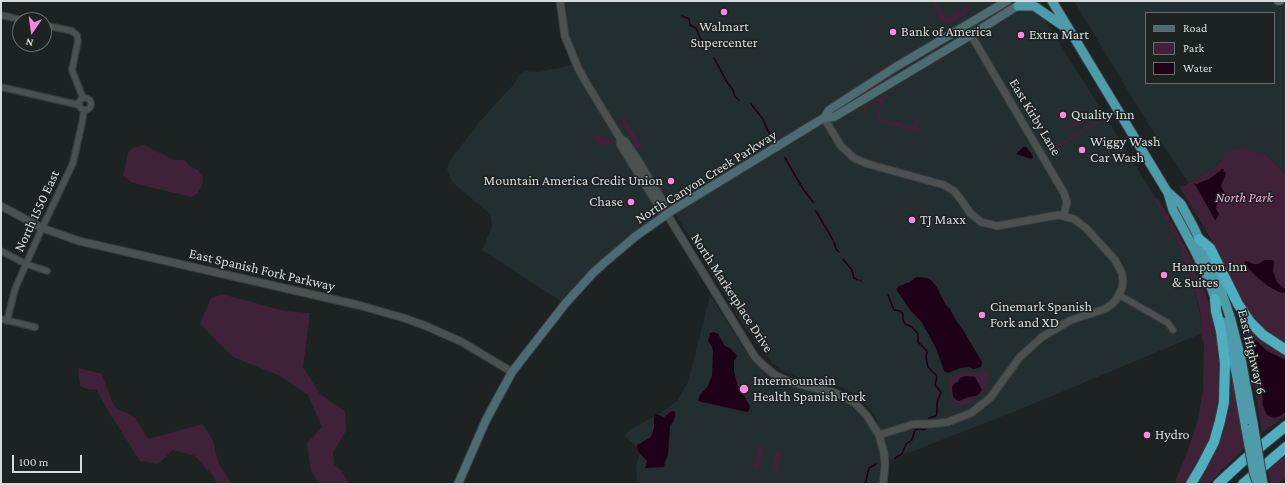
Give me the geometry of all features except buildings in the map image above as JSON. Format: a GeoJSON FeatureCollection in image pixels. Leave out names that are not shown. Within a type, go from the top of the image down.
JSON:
{"type":"FeatureCollection","features":[{"type":"Feature","properties":{"kind":"highway","name":"East Highway 6"},"geometry":{"type":"LineString","coordinates":[[1052,1],[1168,193],[1173,210],[1208,278],[1230,345],[1263,484]]}},
{"type":"Feature","properties":{"kind":"highway"},"geometry":{"type":"LineString","coordinates":[[1022,3],[1034,6],[1044,11],[1069,30]]}},
{"type":"Feature","properties":{"kind":"highway","name":"East Highway 6"},"geometry":{"type":"LineString","coordinates":[[1168,193],[1181,204],[1199,239],[1216,276],[1231,320],[1241,359],[1254,474],[1258,484]]}},
{"type":"Feature","properties":{"kind":"highway"},"geometry":{"type":"LineString","coordinates":[[1199,239],[1210,248],[1238,304],[1250,322],[1263,335],[1286,350]]}},
{"type":"Feature","properties":{"kind":"highway"},"geometry":{"type":"LineString","coordinates":[[1191,484],[1214,442],[1224,402],[1225,363],[1221,331],[1216,311],[1216,299]]}},
{"type":"Feature","properties":{"kind":"highway"},"geometry":{"type":"LineString","coordinates":[[1218,484],[1286,426]]}},
{"type":"Feature","properties":{"kind":"highway"},"geometry":{"type":"LineString","coordinates":[[1243,484],[1286,447]]}},
{"type":"Feature","properties":{"kind":"main road","name":"North Canyon Creek Parkway"},"geometry":{"type":"LineString","coordinates":[[824,118],[829,110],[894,68],[1007,1]]}},
{"type":"Feature","properties":{"kind":"main road","name":"North Canyon Creek Parkway"},"geometry":{"type":"LineString","coordinates":[[458,484],[486,420],[512,372],[565,304],[593,273],[636,236],[667,214],[824,118],[834,117],[1022,3]]}},
{"type":"Feature","properties":{"kind":"main road"},"geometry":{"type":"LineString","coordinates":[[971,35],[969,32],[970,29],[988,18],[991,11]]}},
{"type":"Feature","properties":{"kind":"main road"},"geometry":{"type":"LineString","coordinates":[[926,62],[928,55],[945,43],[945,37]]}},
{"type":"Feature","properties":{"kind":"street","name":"North Marketplace Drive"},"geometry":{"type":"LineString","coordinates":[[560,1],[565,36],[586,84],[620,138],[626,141],[638,160],[662,200],[667,214],[749,348],[763,365],[775,375],[783,379],[829,390],[855,403],[868,416],[879,435],[884,452],[885,460],[883,484]]}},
{"type":"Feature","properties":{"kind":"street"},"geometry":{"type":"LineString","coordinates":[[1,17],[12,19]]}},
{"type":"Feature","properties":{"kind":"street"},"geometry":{"type":"LineString","coordinates":[[52,27],[72,31],[77,35],[78,41],[72,70],[83,98]]}},
{"type":"Feature","properties":{"kind":"street","name":"East Kirby Lane"},"geometry":{"type":"LineString","coordinates":[[971,35],[1064,193],[1067,202],[1064,216]]}},
{"type":"Feature","properties":{"kind":"street"},"geometry":{"type":"LineString","coordinates":[[1,87],[79,104],[80,108],[84,110],[89,109],[92,104],[89,99],[83,98]]}},
{"type":"Feature","properties":{"kind":"street"},"geometry":{"type":"LineString","coordinates":[[79,104],[83,98]]}},
{"type":"Feature","properties":{"kind":"street","name":"North 1550 East"},"geometry":{"type":"LineString","coordinates":[[8,321],[15,289],[73,163],[84,110]]}},
{"type":"Feature","properties":{"kind":"street"},"geometry":{"type":"LineString","coordinates":[[824,118],[841,146],[854,158],[868,164],[944,185],[958,195],[970,214],[987,225],[997,226],[1051,215],[1064,216],[1074,219],[1080,223],[1116,260],[1123,281],[1119,295],[1108,307],[1071,320],[1048,333],[1033,345],[1011,368],[990,398],[971,413],[948,422],[914,424],[879,435]]}},
{"type":"Feature","properties":{"kind":"street","name":"North Marketplace Drive"},"geometry":{"type":"LineString","coordinates":[[620,138],[620,144],[658,205],[667,214]]}},
{"type":"Feature","properties":{"kind":"street","name":"East Spanish Fork Parkway"},"geometry":{"type":"LineString","coordinates":[[1,206],[42,228],[67,238],[358,305],[404,318],[462,342],[512,372]]}},
{"type":"Feature","properties":{"kind":"street"},"geometry":{"type":"LineString","coordinates":[[1,251],[26,264],[47,271]]}},
{"type":"Feature","properties":{"kind":"street"},"geometry":{"type":"LineString","coordinates":[[1119,295],[1168,323],[1173,330]]}},
{"type":"Feature","properties":{"kind":"street"},"geometry":{"type":"LineString","coordinates":[[1,319],[35,327]]}},
{"type":"Feature","properties":{"kind":"shaded area"},"geometry":{"type":"Polygon","coordinates":[[[556,1],[1033,1],[1127,151],[1181,241],[1205,332],[1016,411],[890,460],[876,418],[869,408],[855,395],[841,387],[795,376],[783,371],[772,363],[740,320],[673,210],[604,263],[565,304],[482,250],[492,227],[490,214],[452,182],[447,169],[451,159],[480,121],[514,84],[518,76],[525,71],[539,72],[576,64],[557,13],[556,1]]]}},
{"type":"Feature","properties":{"kind":"shaded area"},"geometry":{"type":"Polygon","coordinates":[[[1074,1],[1286,1],[1286,174],[1265,154],[1223,158],[1215,167],[1189,183],[1150,127],[1074,1]]]}},
{"type":"Feature","properties":{"kind":"shaded area","name":"Intermountain Health Spanish Fork"},"geometry":{"type":"Polygon","coordinates":[[[710,295],[750,358],[772,378],[784,385],[828,394],[843,400],[860,414],[869,424],[878,442],[881,459],[879,484],[637,484],[636,467],[641,450],[624,436],[629,430],[661,413],[677,401],[688,382],[710,295]]]}},
{"type":"Feature","properties":{"kind":"green space"},"geometry":{"type":"Polygon","coordinates":[[[931,1],[934,1],[938,5],[946,17],[950,17],[954,12],[961,11],[962,8],[967,5],[969,7],[968,14],[950,24],[947,22],[943,24],[943,19],[941,20],[931,1]]]}},
{"type":"Feature","properties":{"kind":"green space"},"geometry":{"type":"Polygon","coordinates":[[[900,86],[902,90],[899,87],[889,93],[887,99],[884,98],[881,108],[877,102],[865,109],[867,112],[865,112],[863,109],[865,107],[900,86]]]}},
{"type":"Feature","properties":{"kind":"green space"},"geometry":{"type":"Polygon","coordinates":[[[881,111],[879,118],[893,123],[894,121],[914,126],[916,118],[919,118],[917,128],[923,130],[923,132],[878,121],[877,118],[875,119],[878,117],[877,113],[881,111]]]}},
{"type":"Feature","properties":{"kind":"green space"},"geometry":{"type":"Polygon","coordinates":[[[1087,113],[1090,117],[1089,120],[1078,127],[1079,124],[1072,127],[1070,123],[1087,113]]]}},
{"type":"Feature","properties":{"kind":"green space"},"geometry":{"type":"Polygon","coordinates":[[[624,116],[643,148],[636,147],[627,133],[629,131],[626,131],[621,122],[624,116]]]}},
{"type":"Feature","properties":{"kind":"green space"},"geometry":{"type":"Polygon","coordinates":[[[1101,119],[1102,121],[1052,151],[1050,149],[1049,150],[1047,144],[1049,144],[1052,149],[1101,119]]]}},
{"type":"Feature","properties":{"kind":"green space"},"geometry":{"type":"Polygon","coordinates":[[[595,133],[609,139],[612,143],[602,146],[592,137],[595,133]]]}},
{"type":"Feature","properties":{"kind":"green space"},"geometry":{"type":"Polygon","coordinates":[[[144,145],[174,160],[184,160],[190,166],[198,170],[203,178],[202,186],[197,194],[191,197],[133,183],[123,176],[128,152],[134,147],[144,145]]]}},
{"type":"Feature","properties":{"kind":"green space","name":"North Park"},"geometry":{"type":"Polygon","coordinates":[[[1241,148],[1265,154],[1286,174],[1286,346],[1270,336],[1246,311],[1231,282],[1227,269],[1180,187],[1215,167],[1223,158],[1225,152],[1241,148]]]}},
{"type":"Feature","properties":{"kind":"green space"},"geometry":{"type":"Polygon","coordinates":[[[1152,196],[1159,200],[1192,260],[1207,298],[1214,323],[1219,353],[1221,379],[1213,427],[1205,448],[1185,484],[1174,484],[1187,453],[1197,423],[1203,391],[1204,344],[1198,328],[1202,327],[1194,284],[1177,240],[1152,196]]]}},
{"type":"Feature","properties":{"kind":"green space"},"geometry":{"type":"Polygon","coordinates":[[[222,294],[285,311],[310,313],[303,367],[320,394],[345,411],[346,431],[333,452],[334,464],[343,473],[350,484],[319,484],[311,471],[307,443],[322,427],[308,395],[280,376],[233,357],[200,324],[211,298],[222,294]]]}},
{"type":"Feature","properties":{"kind":"green space"},"geometry":{"type":"Polygon","coordinates":[[[1236,309],[1264,341],[1273,348],[1286,354],[1286,415],[1262,433],[1253,375],[1236,309]]]}},
{"type":"Feature","properties":{"kind":"green space"},"geometry":{"type":"Polygon","coordinates":[[[1230,367],[1232,368],[1245,448],[1208,484],[1197,484],[1211,461],[1224,430],[1229,397],[1230,367]]]}},
{"type":"Feature","properties":{"kind":"green space"},"geometry":{"type":"Polygon","coordinates":[[[78,368],[102,374],[112,402],[117,409],[135,417],[148,439],[203,424],[213,441],[218,462],[232,484],[216,484],[214,477],[195,456],[173,450],[158,464],[140,461],[96,389],[90,390],[80,386],[78,368]]]}},
{"type":"Feature","properties":{"kind":"green space"},"geometry":{"type":"Polygon","coordinates":[[[984,369],[989,378],[985,391],[968,404],[960,407],[953,405],[951,401],[950,387],[948,386],[950,378],[959,373],[967,372],[977,374],[984,369]]]}},
{"type":"Feature","properties":{"kind":"green space"},"geometry":{"type":"Polygon","coordinates":[[[764,446],[759,469],[753,468],[758,447],[764,446]]]}},
{"type":"Feature","properties":{"kind":"green space"},"geometry":{"type":"Polygon","coordinates":[[[776,450],[782,453],[777,474],[771,472],[776,450]]]}},
{"type":"Feature","properties":{"kind":"green space"},"geometry":{"type":"Polygon","coordinates":[[[1286,455],[1286,478],[1277,484],[1270,484],[1268,470],[1286,455]]]}},
{"type":"Feature","properties":{"kind":"water"},"geometry":{"type":"Polygon","coordinates":[[[1023,147],[1026,147],[1031,153],[1033,156],[1032,159],[1016,154],[1023,147]]]}},
{"type":"Feature","properties":{"kind":"water"},"geometry":{"type":"Polygon","coordinates":[[[1224,169],[1223,171],[1226,173],[1221,186],[1225,194],[1217,204],[1216,209],[1219,214],[1215,220],[1193,183],[1197,184],[1209,179],[1224,169]]]}},
{"type":"Feature","properties":{"kind":"water"},"geometry":{"type":"Polygon","coordinates":[[[1265,260],[1273,260],[1273,271],[1275,277],[1277,282],[1286,290],[1286,293],[1279,292],[1268,286],[1246,266],[1244,262],[1246,261],[1258,264],[1265,260]]]}},
{"type":"Feature","properties":{"kind":"water"},"geometry":{"type":"Polygon","coordinates":[[[916,277],[927,278],[936,286],[946,305],[950,309],[982,362],[981,367],[974,369],[968,367],[960,368],[948,373],[944,371],[936,348],[921,321],[910,310],[896,289],[899,286],[910,282],[916,277]]]}},
{"type":"Feature","properties":{"kind":"water"},"geometry":{"type":"Polygon","coordinates":[[[714,332],[718,334],[725,346],[730,348],[737,356],[734,361],[734,372],[738,386],[750,406],[749,411],[747,412],[701,402],[698,400],[700,395],[708,386],[712,375],[713,351],[708,341],[710,333],[714,332]]]}},
{"type":"Feature","properties":{"kind":"water"},"geometry":{"type":"Polygon","coordinates":[[[1250,336],[1267,351],[1286,360],[1286,412],[1274,418],[1267,415],[1263,406],[1261,385],[1252,357],[1250,336]]]}},
{"type":"Feature","properties":{"kind":"water"},"geometry":{"type":"Polygon","coordinates":[[[966,376],[975,377],[982,390],[976,396],[959,401],[956,400],[953,396],[952,387],[960,378],[966,376]]]}},
{"type":"Feature","properties":{"kind":"water"},"geometry":{"type":"Polygon","coordinates":[[[672,411],[675,412],[675,416],[670,426],[668,455],[664,467],[645,468],[647,461],[638,451],[637,445],[651,437],[656,414],[664,417],[672,411]]]}},
{"type":"Feature","properties":{"kind":"waterway"},"geometry":{"type":"LineString","coordinates":[[682,16],[689,19],[690,25],[696,28],[700,38],[708,49]]}},
{"type":"Feature","properties":{"kind":"waterway"},"geometry":{"type":"LineString","coordinates":[[714,58],[733,90],[735,97],[739,100]]}},
{"type":"Feature","properties":{"kind":"waterway"},"geometry":{"type":"LineString","coordinates":[[751,104],[763,119],[770,134]]}},
{"type":"Feature","properties":{"kind":"waterway"},"geometry":{"type":"LineString","coordinates":[[785,158],[803,189],[813,202]]}},
{"type":"Feature","properties":{"kind":"waterway"},"geometry":{"type":"LineString","coordinates":[[816,211],[833,240]]}},
{"type":"Feature","properties":{"kind":"waterway"},"geometry":{"type":"LineString","coordinates":[[834,242],[836,249],[839,252]]}},
{"type":"Feature","properties":{"kind":"waterway"},"geometry":{"type":"LineString","coordinates":[[843,259],[846,263]]}},
{"type":"Feature","properties":{"kind":"waterway"},"geometry":{"type":"LineString","coordinates":[[847,264],[852,270],[854,278],[858,280]]}},
{"type":"Feature","properties":{"kind":"waterway"},"geometry":{"type":"LineString","coordinates":[[888,295],[894,310],[900,311],[903,314],[905,324],[912,327],[918,334],[918,342],[927,351],[926,357],[928,367],[937,377],[935,385],[941,392],[937,402],[937,413],[936,416],[929,418]]}},
{"type":"Feature","properties":{"kind":"waterway"},"geometry":{"type":"LineString","coordinates":[[895,458],[902,454],[906,444],[912,440],[915,430],[924,430],[926,428]]}},
{"type":"Feature","properties":{"kind":"waterway"},"geometry":{"type":"LineString","coordinates":[[865,484],[869,468],[876,464]]}},
{"type":"Feature","properties":{"kind":"place","name":"Walmart Supercenter"},"geometry":{"type":"Point","coordinates":[724,12]}},
{"type":"Feature","properties":{"kind":"place","name":"Bank of America"},"geometry":{"type":"Point","coordinates":[893,32]}},
{"type":"Feature","properties":{"kind":"place","name":"Extra Mart"},"geometry":{"type":"Point","coordinates":[1021,35]}},
{"type":"Feature","properties":{"kind":"place","name":"Quality Inn"},"geometry":{"type":"Point","coordinates":[1063,115]}},
{"type":"Feature","properties":{"kind":"place","name":"Wiggy Wash Car Wash"},"geometry":{"type":"Point","coordinates":[1082,150]}},
{"type":"Feature","properties":{"kind":"place","name":"Mountain America Credit Union"},"geometry":{"type":"Point","coordinates":[671,181]}},
{"type":"Feature","properties":{"kind":"place","name":"Chase"},"geometry":{"type":"Point","coordinates":[631,202]}},
{"type":"Feature","properties":{"kind":"place","name":"TJ Maxx"},"geometry":{"type":"Point","coordinates":[912,220]}},
{"type":"Feature","properties":{"kind":"place","name":"Hampton Inn & Suites"},"geometry":{"type":"Point","coordinates":[1164,275]}},
{"type":"Feature","properties":{"kind":"place","name":"Cinemark Spanish Fork and XD"},"geometry":{"type":"Point","coordinates":[982,315]}},
{"type":"Feature","properties":{"kind":"place","name":"Intermountain Health Spanish Fork"},"geometry":{"type":"Point","coordinates":[744,389]}},
{"type":"Feature","properties":{"kind":"place","name":"Hydro"},"geometry":{"type":"Point","coordinates":[1147,435]}}]}
